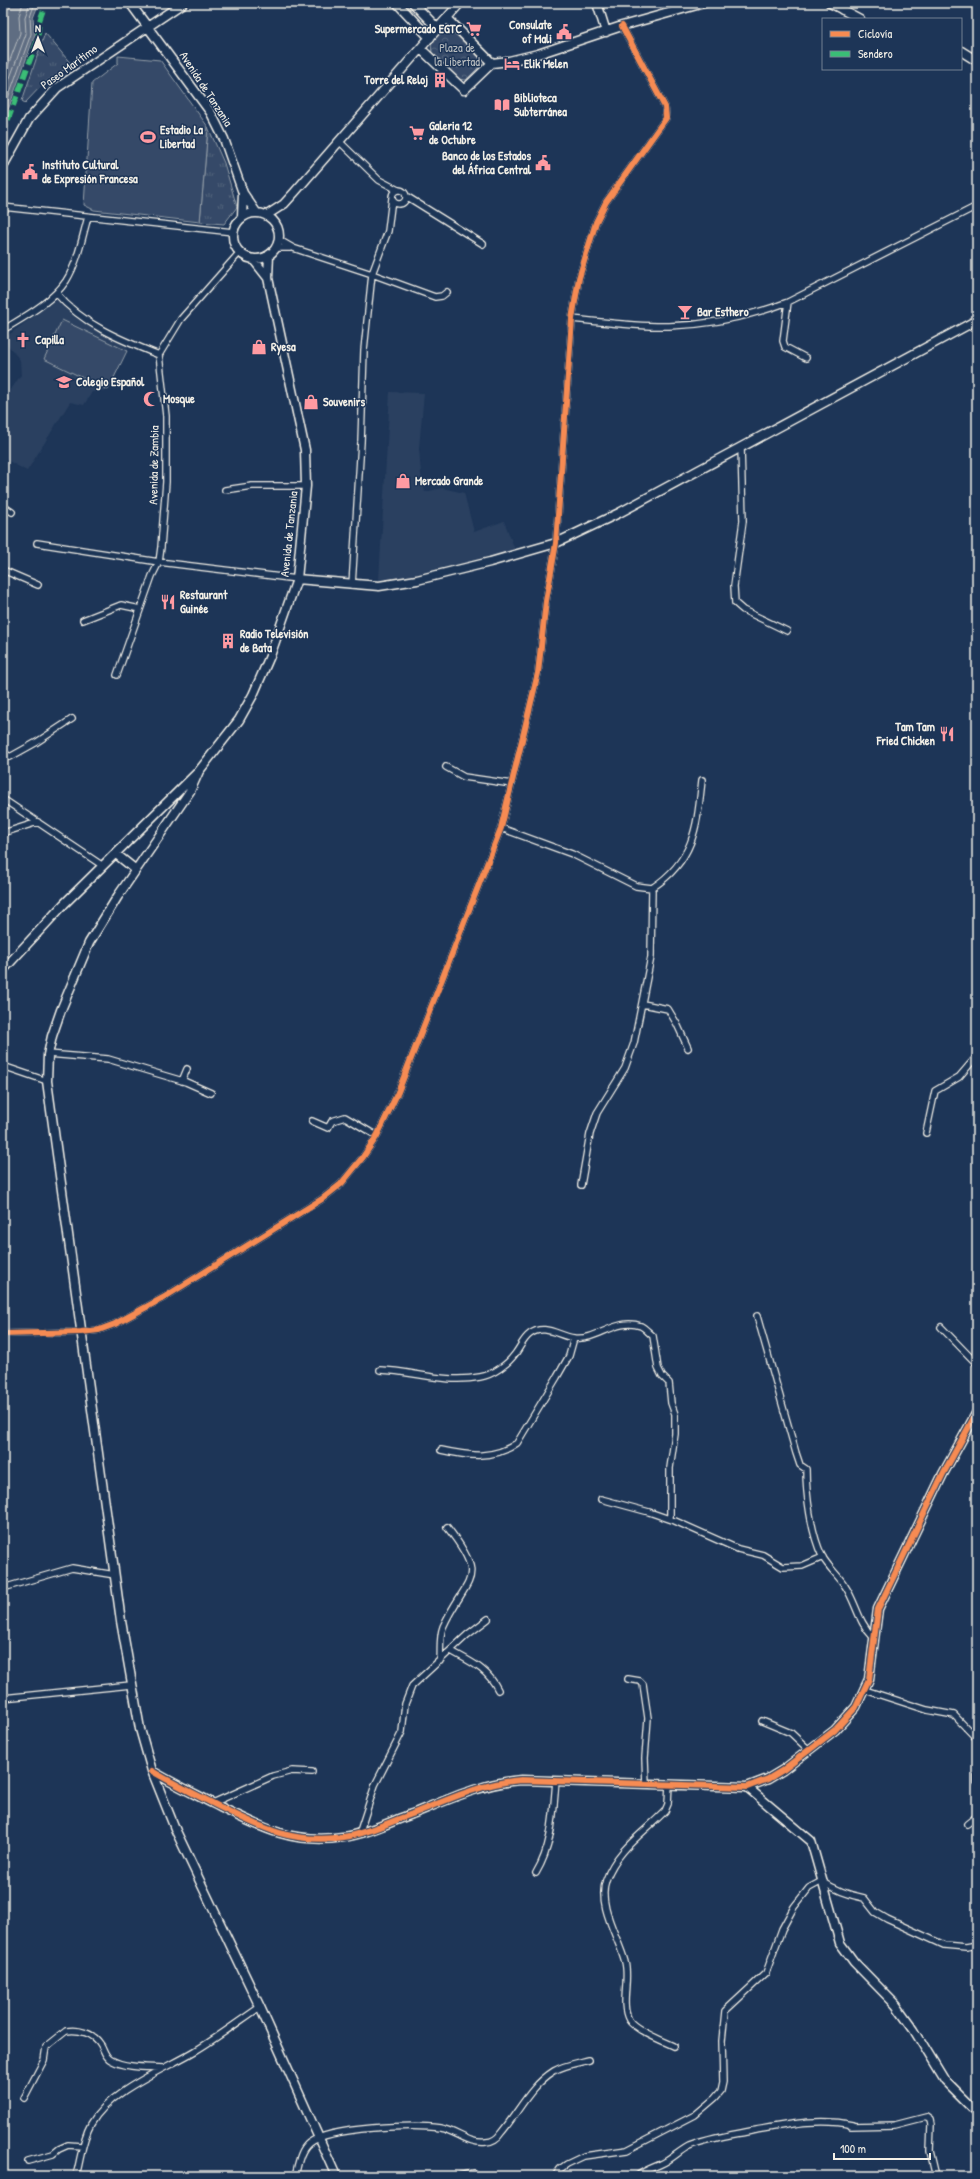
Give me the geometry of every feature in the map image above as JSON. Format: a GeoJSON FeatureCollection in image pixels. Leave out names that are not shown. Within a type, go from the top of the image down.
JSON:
{"type":"FeatureCollection","features":[{"type":"Feature","properties":{"kind":"main road"},"geometry":{"type":"LineString","coordinates":[[130,3],[148,26]]}},
{"type":"Feature","properties":{"kind":"main road","name":"Paseo Marítimo"},"geometry":{"type":"LineString","coordinates":[[3,166],[29,119],[48,96],[57,88],[183,3]]}},
{"type":"Feature","properties":{"kind":"main road"},"geometry":{"type":"LineString","coordinates":[[397,3],[430,38]]}},
{"type":"Feature","properties":{"kind":"main road"},"geometry":{"type":"LineString","coordinates":[[413,3],[438,29]]}},
{"type":"Feature","properties":{"kind":"main road"},"geometry":{"type":"LineString","coordinates":[[267,215],[284,204],[340,142],[460,3]]}},
{"type":"Feature","properties":{"kind":"main road"},"geometry":{"type":"LineString","coordinates":[[597,3],[606,32]]}},
{"type":"Feature","properties":{"kind":"main road"},"geometry":{"type":"LineString","coordinates":[[421,49],[464,90],[492,63],[509,61],[538,54],[622,26],[704,3]]}},
{"type":"Feature","properties":{"kind":"main road"},"geometry":{"type":"LineString","coordinates":[[830,3],[843,7],[859,18]]}},
{"type":"Feature","properties":{"kind":"main road"},"geometry":{"type":"LineString","coordinates":[[447,18],[492,63]]}},
{"type":"Feature","properties":{"kind":"main road","name":"Avenida de Tanzania"},"geometry":{"type":"LineString","coordinates":[[148,26],[211,113],[224,139],[243,193],[256,212]]}},
{"type":"Feature","properties":{"kind":"main road"},"geometry":{"type":"LineString","coordinates":[[962,51],[976,57]]}},
{"type":"Feature","properties":{"kind":"main road","name":"Avenida de Tanzania"},"geometry":{"type":"LineString","coordinates":[[242,217],[243,193]]}},
{"type":"Feature","properties":{"kind":"main road"},"geometry":{"type":"LineString","coordinates":[[275,222],[284,204]]}},
{"type":"Feature","properties":{"kind":"main road"},"geometry":{"type":"LineString","coordinates":[[256,212],[267,215],[275,222],[279,231],[278,244],[269,255],[253,259],[240,252],[233,239],[233,232],[242,217],[256,212]]}},
{"type":"Feature","properties":{"kind":"main road","name":"Avenida de Tanzania"},"geometry":{"type":"LineString","coordinates":[[199,771],[239,720],[253,695],[273,650],[297,579],[306,486],[305,450],[268,278],[269,255]]}},
{"type":"Feature","properties":{"kind":"main road","name":"Avenida de Tanzania"},"geometry":{"type":"LineString","coordinates":[[253,259],[268,278]]}},
{"type":"Feature","properties":{"kind":"main road"},"geometry":{"type":"LineString","coordinates":[[297,579],[352,585],[379,586],[417,580],[490,562],[556,543],[619,513],[977,320]]}},
{"type":"Feature","properties":{"kind":"main road"},"geometry":{"type":"LineString","coordinates":[[3,970],[64,904],[199,771]]}},
{"type":"Feature","properties":{"kind":"main road"},"geometry":{"type":"LineString","coordinates":[[199,771],[190,792],[136,870],[89,943],[61,1010],[48,1054],[47,1080],[115,1575],[131,1685],[140,1729],[152,1772],[176,1832],[260,2007],[336,2176]]}},
{"type":"Feature","properties":{"kind":"main road"},"geometry":{"type":"LineString","coordinates":[[116,854],[136,870]]}},
{"type":"Feature","properties":{"kind":"main road"},"geometry":{"type":"LineString","coordinates":[[152,1772],[259,1826],[289,1836],[329,1839],[359,1834],[488,1785],[521,1780],[747,1787],[768,1779],[809,1750],[848,1719],[865,1690],[871,1666],[873,1637],[878,1609],[889,1583],[943,1474],[977,1412]]}},
{"type":"Feature","properties":{"kind":"main road"},"geometry":{"type":"LineString","coordinates":[[747,1787],[811,1841],[840,1943],[854,1962],[896,2005],[914,2030],[945,2081],[977,2113]]}},
{"type":"Feature","properties":{"kind":"street"},"geometry":{"type":"LineString","coordinates":[[3,1334],[81,1332],[104,1328],[140,1311],[322,1199],[341,1184],[377,1136],[401,1085],[501,828],[512,784],[538,673],[546,601],[556,543],[572,319],[579,278],[596,222],[612,191],[666,118],[665,107],[622,26]]}},
{"type":"Feature","properties":{"kind":"street"},"geometry":{"type":"LineString","coordinates":[[340,142],[383,183],[395,202],[400,203]]}},
{"type":"Feature","properties":{"kind":"street"},"geometry":{"type":"LineString","coordinates":[[383,183],[403,192],[406,196],[484,244]]}},
{"type":"Feature","properties":{"kind":"street"},"geometry":{"type":"LineString","coordinates":[[352,585],[361,442],[364,350],[372,274],[388,231],[393,194],[398,190]]}},
{"type":"Feature","properties":{"kind":"street"},"geometry":{"type":"LineString","coordinates":[[391,214],[400,203],[405,200],[406,196]]}},
{"type":"Feature","properties":{"kind":"street"},"geometry":{"type":"LineString","coordinates":[[3,206],[88,217],[233,232]]}},
{"type":"Feature","properties":{"kind":"street"},"geometry":{"type":"LineString","coordinates":[[572,319],[670,326],[725,319],[767,310],[788,302],[977,206]]}},
{"type":"Feature","properties":{"kind":"street"},"geometry":{"type":"LineString","coordinates":[[3,330],[56,293],[65,282],[75,262],[88,217]]}},
{"type":"Feature","properties":{"kind":"street"},"geometry":{"type":"LineString","coordinates":[[278,244],[372,274],[435,297],[442,296],[446,292]]}},
{"type":"Feature","properties":{"kind":"street"},"geometry":{"type":"LineString","coordinates":[[56,293],[73,312],[100,329],[159,356],[181,319],[240,252]]}},
{"type":"Feature","properties":{"kind":"street"},"geometry":{"type":"LineString","coordinates":[[788,302],[783,341],[785,347],[806,358]]}},
{"type":"Feature","properties":{"kind":"street","name":"Avenida de Zambia"},"geometry":{"type":"LineString","coordinates":[[118,674],[152,576],[159,562],[166,482],[166,416],[159,356]]}},
{"type":"Feature","properties":{"kind":"street"},"geometry":{"type":"LineString","coordinates":[[741,447],[743,521],[734,586],[735,603],[743,610],[787,630]]}},
{"type":"Feature","properties":{"kind":"street"},"geometry":{"type":"LineString","coordinates":[[225,490],[252,486],[306,486]]}},
{"type":"Feature","properties":{"kind":"street"},"geometry":{"type":"LineString","coordinates":[[3,506],[12,512]]}},
{"type":"Feature","properties":{"kind":"street"},"geometry":{"type":"LineString","coordinates":[[37,543],[159,562],[297,579]]}},
{"type":"Feature","properties":{"kind":"street"},"geometry":{"type":"LineString","coordinates":[[3,570],[38,585]]}},
{"type":"Feature","properties":{"kind":"street"},"geometry":{"type":"LineString","coordinates":[[83,620],[121,605],[140,609]]}},
{"type":"Feature","properties":{"kind":"street"},"geometry":{"type":"LineString","coordinates":[[3,752],[10,757],[37,742],[72,719]]}},
{"type":"Feature","properties":{"kind":"street"},"geometry":{"type":"LineString","coordinates":[[446,767],[469,778],[512,784]]}},
{"type":"Feature","properties":{"kind":"street"},"geometry":{"type":"LineString","coordinates":[[581,1185],[590,1134],[597,1113],[625,1068],[634,1043],[651,958],[652,888],[684,857],[691,843],[696,831],[702,780]]}},
{"type":"Feature","properties":{"kind":"street"},"geometry":{"type":"LineString","coordinates":[[3,798],[103,866]]}},
{"type":"Feature","properties":{"kind":"street"},"geometry":{"type":"LineString","coordinates":[[3,833],[38,822]]}},
{"type":"Feature","properties":{"kind":"street"},"geometry":{"type":"LineString","coordinates":[[501,828],[572,854],[636,886],[652,888]]}},
{"type":"Feature","properties":{"kind":"street"},"geometry":{"type":"LineString","coordinates":[[643,1004],[668,1009],[688,1048]]}},
{"type":"Feature","properties":{"kind":"street"},"geometry":{"type":"LineString","coordinates":[[48,1054],[108,1059],[182,1081],[211,1093]]}},
{"type":"Feature","properties":{"kind":"street"},"geometry":{"type":"LineString","coordinates":[[926,1133],[935,1091],[959,1077],[977,1056]]}},
{"type":"Feature","properties":{"kind":"street"},"geometry":{"type":"LineString","coordinates":[[3,1066],[47,1080]]}},
{"type":"Feature","properties":{"kind":"street"},"geometry":{"type":"LineString","coordinates":[[182,1081],[187,1069]]}},
{"type":"Feature","properties":{"kind":"street"},"geometry":{"type":"LineString","coordinates":[[312,1121],[328,1128],[332,1121],[345,1117],[377,1136]]}},
{"type":"Feature","properties":{"kind":"street"},"geometry":{"type":"LineString","coordinates":[[757,1316],[796,1453],[800,1465],[806,1469],[806,1489],[822,1557],[845,1586],[863,1627],[873,1637]]}},
{"type":"Feature","properties":{"kind":"street"},"geometry":{"type":"LineString","coordinates":[[380,1370],[401,1371],[448,1380],[482,1377],[509,1361],[530,1334],[539,1330],[546,1329],[574,1338],[592,1337],[610,1327],[620,1325],[642,1326],[653,1336],[658,1368],[662,1376],[669,1383],[671,1403],[675,1414],[675,1434],[670,1468],[670,1519]]}},
{"type":"Feature","properties":{"kind":"street"},"geometry":{"type":"LineString","coordinates":[[942,1327],[977,1364]]}},
{"type":"Feature","properties":{"kind":"street"},"geometry":{"type":"LineString","coordinates":[[441,1450],[471,1456],[482,1455],[507,1450],[517,1442],[558,1377],[569,1356],[574,1338]]}},
{"type":"Feature","properties":{"kind":"street"},"geometry":{"type":"LineString","coordinates":[[601,1499],[670,1519],[738,1549],[763,1555],[783,1567],[802,1566],[822,1557]]}},
{"type":"Feature","properties":{"kind":"street"},"geometry":{"type":"LineString","coordinates":[[440,1661],[440,1636],[443,1628],[468,1587],[471,1568],[464,1549],[447,1527]]}},
{"type":"Feature","properties":{"kind":"street"},"geometry":{"type":"LineString","coordinates":[[3,1588],[72,1568],[115,1575]]}},
{"type":"Feature","properties":{"kind":"street"},"geometry":{"type":"LineString","coordinates":[[359,1834],[375,1785],[402,1732],[407,1695],[412,1686],[488,1620]]}},
{"type":"Feature","properties":{"kind":"street"},"geometry":{"type":"LineString","coordinates":[[451,1651],[482,1668],[492,1678],[498,1690]]}},
{"type":"Feature","properties":{"kind":"street"},"geometry":{"type":"LineString","coordinates":[[628,1679],[640,1681],[643,1684],[647,1702],[646,1784]]}},
{"type":"Feature","properties":{"kind":"street"},"geometry":{"type":"LineString","coordinates":[[3,1698],[131,1685]]}},
{"type":"Feature","properties":{"kind":"street"},"geometry":{"type":"LineString","coordinates":[[865,1690],[928,1710],[954,1715],[977,1740]]}},
{"type":"Feature","properties":{"kind":"street"},"geometry":{"type":"LineString","coordinates":[[762,1721],[791,1733],[809,1750]]}},
{"type":"Feature","properties":{"kind":"street"},"geometry":{"type":"LineString","coordinates":[[213,1804],[273,1776],[292,1771],[312,1772]]}},
{"type":"Feature","properties":{"kind":"street"},"geometry":{"type":"LineString","coordinates":[[977,1776],[977,1782]]}},
{"type":"Feature","properties":{"kind":"street"},"geometry":{"type":"LineString","coordinates":[[536,1873],[546,1857],[549,1845],[556,1781]]}},
{"type":"Feature","properties":{"kind":"street"},"geometry":{"type":"LineString","coordinates":[[669,1784],[668,1804],[665,1811],[627,1846],[606,1880],[605,1890],[607,1911],[615,1939],[625,1962],[626,2011],[630,2021],[657,2038],[674,2046]]}},
{"type":"Feature","properties":{"kind":"street"},"geometry":{"type":"LineString","coordinates":[[967,1824],[977,1816]]}},
{"type":"Feature","properties":{"kind":"street"},"geometry":{"type":"LineString","coordinates":[[556,2176],[560,2169],[567,2164],[584,2156],[627,2150],[695,2115],[715,2098],[721,2091],[723,2082],[722,2041],[725,2011],[766,1973],[782,1929],[794,1907],[809,1888],[822,1880],[830,1887],[849,1895],[864,1898],[875,1912],[944,1945],[966,1947],[977,1945]]}},
{"type":"Feature","properties":{"kind":"street"},"geometry":{"type":"LineString","coordinates":[[76,2176],[82,2146],[92,2123],[99,2113],[122,2092],[194,2052],[260,2007]]}},
{"type":"Feature","properties":{"kind":"street"},"geometry":{"type":"LineString","coordinates":[[24,2098],[44,2060],[46,2047],[66,2031],[83,2031],[95,2037],[106,2055],[113,2061],[124,2064],[163,2068]]}},
{"type":"Feature","properties":{"kind":"street"},"geometry":{"type":"LineString","coordinates":[[295,2176],[304,2150],[309,2143],[319,2138],[381,2127],[405,2126],[439,2128],[450,2130],[474,2142],[487,2142],[501,2134],[529,2094],[554,2071],[588,2060]]}},
{"type":"Feature","properties":{"kind":"street"},"geometry":{"type":"LineString","coordinates":[[840,2126],[895,2125],[926,2117],[930,2120],[931,2125],[930,2151],[936,2176]]}},
{"type":"Feature","properties":{"kind":"street"},"geometry":{"type":"LineString","coordinates":[[637,2176],[647,2169],[662,2164],[689,2147],[724,2136],[774,2126],[813,2122],[841,2122],[853,2125]]}},
{"type":"Feature","properties":{"kind":"street"},"geometry":{"type":"LineString","coordinates":[[28,2161],[53,2154],[59,2148],[68,2145],[82,2146]]}},
{"type":"Feature","properties":{"kind":"street"},"geometry":{"type":"LineString","coordinates":[[459,2176],[473,2173]]}},
{"type":"Feature","properties":{"kind":"shaded area","name":"Colegio Español"},"geometry":{"type":"Polygon","coordinates":[[[56,300],[74,317],[128,348],[108,390],[92,392],[84,405],[70,402],[27,471],[3,458],[3,401],[21,375],[20,360],[3,339],[56,300]]]}},
{"type":"Feature","properties":{"kind":"shaded area","name":"Mercado Grande"},"geometry":{"type":"Polygon","coordinates":[[[390,392],[424,393],[419,448],[421,474],[425,492],[442,488],[464,493],[474,532],[504,521],[515,550],[406,577],[379,580],[390,392]]]}},
{"type":"Feature","properties":{"kind":"green space","name":"Plaza de la Libertad"},"geometry":{"type":"Polygon","coordinates":[[[444,28],[453,28],[482,57],[481,65],[466,80],[457,79],[432,54],[431,43],[444,28]]]}},
{"type":"Feature","properties":{"kind":"green space"},"geometry":{"type":"Polygon","coordinates":[[[45,33],[72,65],[43,84],[25,103],[22,101],[45,33]]]}},
{"type":"Feature","properties":{"kind":"green space","name":"Estadio La Libertad"},"geometry":{"type":"Polygon","coordinates":[[[118,56],[160,60],[208,127],[200,222],[94,210],[84,205],[92,83],[118,63],[118,56]]]}},
{"type":"Feature","properties":{"kind":"green space"},"geometry":{"type":"Polygon","coordinates":[[[208,127],[224,163],[237,207],[224,224],[200,222],[208,127]]]}},
{"type":"Feature","properties":{"kind":"green space"},"geometry":{"type":"Polygon","coordinates":[[[62,320],[127,351],[108,390],[44,359],[62,320]]]}},
{"type":"Feature","properties":{"kind":"water"},"geometry":{"type":"Polygon","coordinates":[[[3,3],[39,3],[33,18],[35,34],[3,124],[3,3]]]}},
{"type":"Feature","properties":{"kind":"marked path"},"geometry":{"type":"LineString","coordinates":[[3,134],[38,39],[39,22],[46,3]]}},
{"type":"Feature","properties":{"kind":"cycle path"},"geometry":{"type":"LineString","coordinates":[[3,1334],[81,1332],[99,1330],[115,1324],[163,1298],[322,1199],[341,1184],[363,1157],[377,1136],[398,1092],[501,828],[538,673],[546,601],[556,543],[572,319],[579,278],[596,222],[606,202],[666,118],[665,107],[622,26]]}},
{"type":"Feature","properties":{"kind":"cycle path"},"geometry":{"type":"LineString","coordinates":[[152,1771],[246,1820],[276,1832],[291,1836],[325,1839],[360,1833],[479,1788],[521,1780],[747,1787],[768,1779],[783,1770],[835,1730],[856,1707],[869,1679],[878,1609],[943,1474],[977,1412]]}},
{"type":"Feature","properties":{"kind":"place","name":"Supermercado EGTC"},"geometry":{"type":"Point","coordinates":[474,29]}},
{"type":"Feature","properties":{"kind":"place","name":"Consulate of Mali"},"geometry":{"type":"Point","coordinates":[564,32]}},
{"type":"Feature","properties":{"kind":"place","name":"Elik Melen"},"geometry":{"type":"Point","coordinates":[512,64]}},
{"type":"Feature","properties":{"kind":"place","name":"Torre del Reloj"},"geometry":{"type":"Point","coordinates":[440,80]}},
{"type":"Feature","properties":{"kind":"place","name":"Biblioteca Subterránea"},"geometry":{"type":"Point","coordinates":[502,105]}},
{"type":"Feature","properties":{"kind":"place","name":"Galeria 12 de Octubre"},"geometry":{"type":"Point","coordinates":[417,133]}},
{"type":"Feature","properties":{"kind":"place","name":"Estadio La Libertad"},"geometry":{"type":"Point","coordinates":[148,137]}},
{"type":"Feature","properties":{"kind":"place","name":"Banco de los Estados del África Central"},"geometry":{"type":"Point","coordinates":[543,163]}},
{"type":"Feature","properties":{"kind":"place","name":"Instituto Cultural de Expresión Francesa"},"geometry":{"type":"Point","coordinates":[30,172]}},
{"type":"Feature","properties":{"kind":"place","name":"Bar Esthero"},"geometry":{"type":"Point","coordinates":[685,312]}},
{"type":"Feature","properties":{"kind":"place","name":"Capilla"},"geometry":{"type":"Point","coordinates":[23,340]}},
{"type":"Feature","properties":{"kind":"place","name":"Ryesa"},"geometry":{"type":"Point","coordinates":[259,347]}},
{"type":"Feature","properties":{"kind":"place","name":"Colegio Español"},"geometry":{"type":"Point","coordinates":[64,382]}},
{"type":"Feature","properties":{"kind":"place","name":"Mosque"},"geometry":{"type":"Point","coordinates":[151,399]}},
{"type":"Feature","properties":{"kind":"place","name":"Souvenirs"},"geometry":{"type":"Point","coordinates":[311,402]}},
{"type":"Feature","properties":{"kind":"place","name":"Mercado Grande"},"geometry":{"type":"Point","coordinates":[403,481]}},
{"type":"Feature","properties":{"kind":"place","name":"Restaurant Guinée"},"geometry":{"type":"Point","coordinates":[168,602]}},
{"type":"Feature","properties":{"kind":"place","name":"Radio Televisión de Bata"},"geometry":{"type":"Point","coordinates":[228,641]}},
{"type":"Feature","properties":{"kind":"place","name":"Tam Tam Fried Chicken"},"geometry":{"type":"Point","coordinates":[947,734]}}]}
